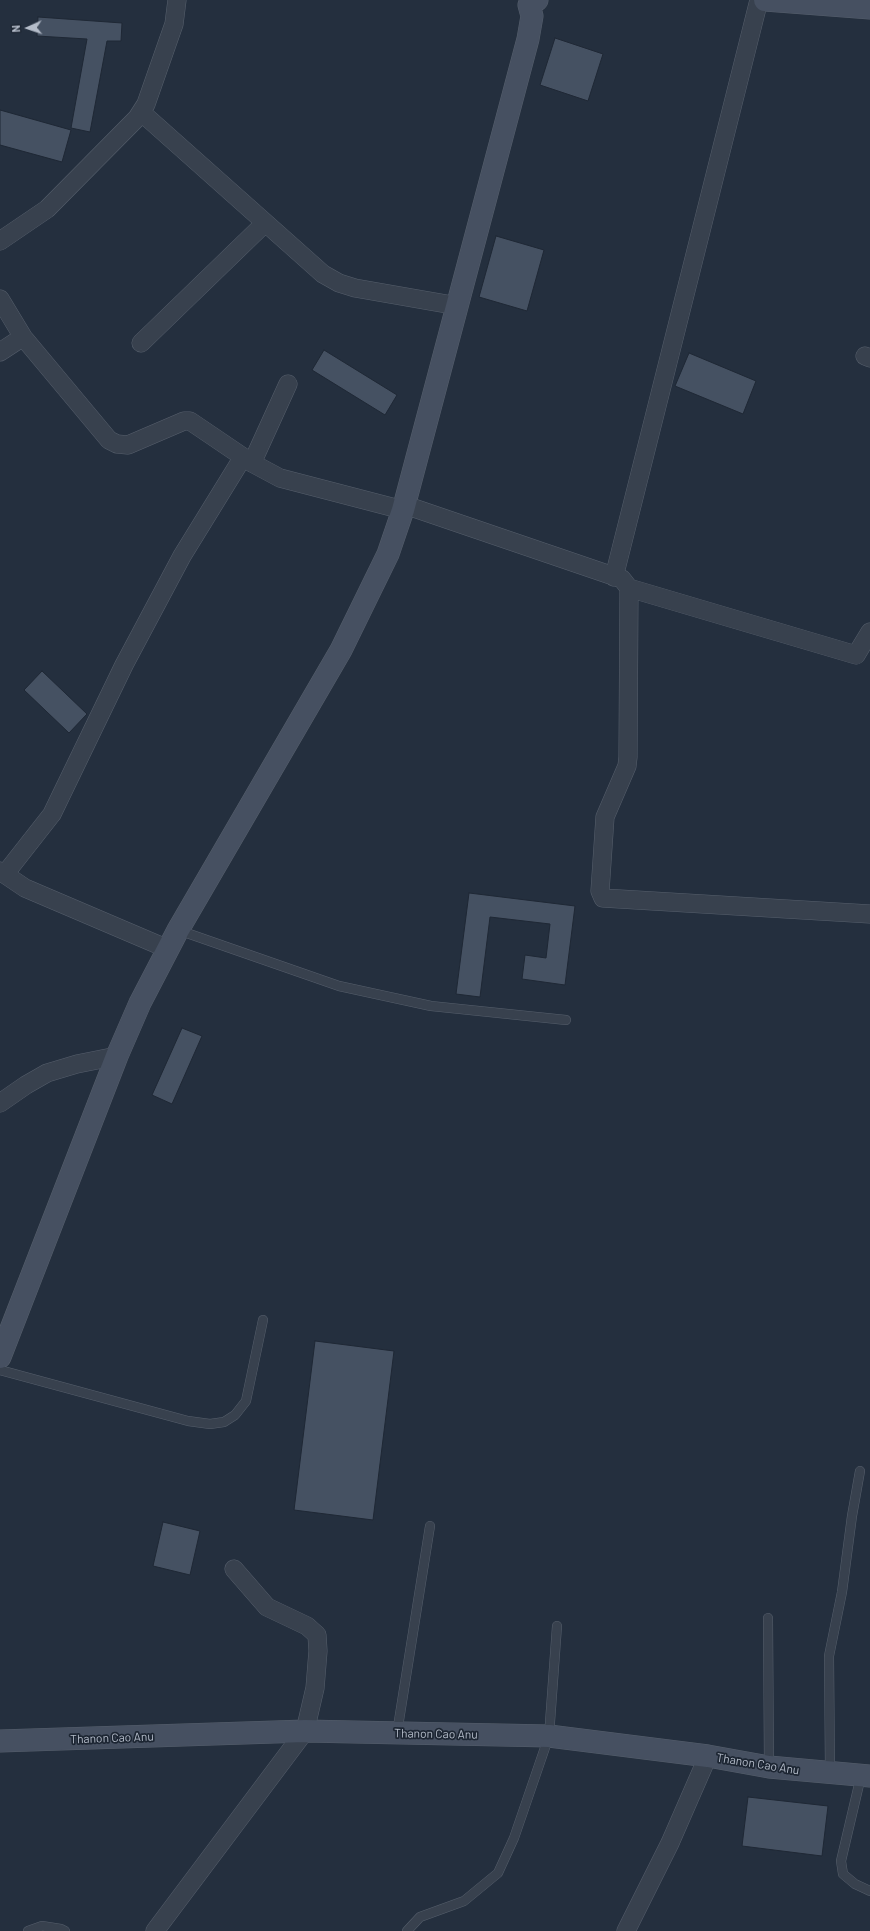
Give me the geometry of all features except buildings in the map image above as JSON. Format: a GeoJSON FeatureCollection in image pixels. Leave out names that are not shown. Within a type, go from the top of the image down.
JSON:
{"type":"FeatureCollection","features":[{"type":"Feature","properties":{"kind":"street"},"geometry":{"type":"LineString","coordinates":[[0,241],[47,209],[141,112],[146,104],[174,24],[177,0]]}},
{"type":"Feature","properties":{"kind":"street"},"geometry":{"type":"LineString","coordinates":[[614,576],[759,0]]}},
{"type":"Feature","properties":{"kind":"street"},"geometry":{"type":"LineString","coordinates":[[765,0],[870,8]]}},
{"type":"Feature","properties":{"kind":"street"},"geometry":{"type":"LineString","coordinates":[[0,1356],[117,1056],[140,1003],[173,940],[341,650],[388,554],[404,508],[528,39],[532,16],[528,2]]}},
{"type":"Feature","properties":{"kind":"street"},"geometry":{"type":"LineString","coordinates":[[141,112],[322,274],[339,283],[355,288],[458,306]]}},
{"type":"Feature","properties":{"kind":"street"},"geometry":{"type":"LineString","coordinates":[[141,343],[265,224]]}},
{"type":"Feature","properties":{"kind":"street"},"geometry":{"type":"LineString","coordinates":[[0,299],[23,337],[109,440],[117,444],[128,445],[184,421],[190,421],[247,460],[280,478],[404,508],[614,576],[622,579],[629,588],[863,657],[870,632]]}},
{"type":"Feature","properties":{"kind":"street"},"geometry":{"type":"LineString","coordinates":[[0,352],[23,337]]}},
{"type":"Feature","properties":{"kind":"street"},"geometry":{"type":"LineString","coordinates":[[173,940],[25,888],[2,872],[52,814],[124,665],[174,570],[247,460],[288,384]]}},
{"type":"Feature","properties":{"kind":"street"},"geometry":{"type":"LineString","coordinates":[[629,588],[628,757],[626,766],[605,817],[600,891],[603,898],[870,914]]}},
{"type":"Feature","properties":{"kind":"street"},"geometry":{"type":"LineString","coordinates":[[0,1103],[26,1084],[47,1073],[77,1064],[117,1056]]}},
{"type":"Feature","properties":{"kind":"street"},"geometry":{"type":"LineString","coordinates":[[155,1931],[305,1731],[315,1688],[318,1651],[317,1635],[307,1626],[267,1607],[234,1569]]}},
{"type":"Feature","properties":{"kind":"street","name":"Thanon Cao Anu"},"geometry":{"type":"LineString","coordinates":[[0,1742],[305,1731],[549,1736],[708,1756],[769,1767],[866,1776]]}},
{"type":"Feature","properties":{"kind":"street"},"geometry":{"type":"LineString","coordinates":[[626,1931],[670,1843],[708,1756]]}},
{"type":"Feature","properties":{"kind":"lane"},"geometry":{"type":"LineString","coordinates":[[173,940],[339,986],[431,1006],[566,1020]]}},
{"type":"Feature","properties":{"kind":"lane"},"geometry":{"type":"LineString","coordinates":[[0,1370],[188,1421],[210,1424],[224,1422],[235,1415],[246,1401],[263,1320]]}},
{"type":"Feature","properties":{"kind":"lane"},"geometry":{"type":"LineString","coordinates":[[830,1773],[830,1656],[842,1592],[852,1516],[860,1471]]}},
{"type":"Feature","properties":{"kind":"lane"},"geometry":{"type":"LineString","coordinates":[[397,1734],[430,1526]]}},
{"type":"Feature","properties":{"kind":"lane"},"geometry":{"type":"LineString","coordinates":[[768,1618],[769,1767]]}},
{"type":"Feature","properties":{"kind":"lane"},"geometry":{"type":"LineString","coordinates":[[407,1931],[420,1917],[464,1901],[498,1873],[514,1838],[549,1736],[558,1626]]}},
{"type":"Feature","properties":{"kind":"lane"},"geometry":{"type":"LineString","coordinates":[[866,1776],[841,1861],[843,1874],[855,1884],[870,1891]]}},
{"type":"Feature","properties":{"kind":"lane"},"geometry":{"type":"LineString","coordinates":[[28,1931],[42,1926],[65,1931]]}}]}
